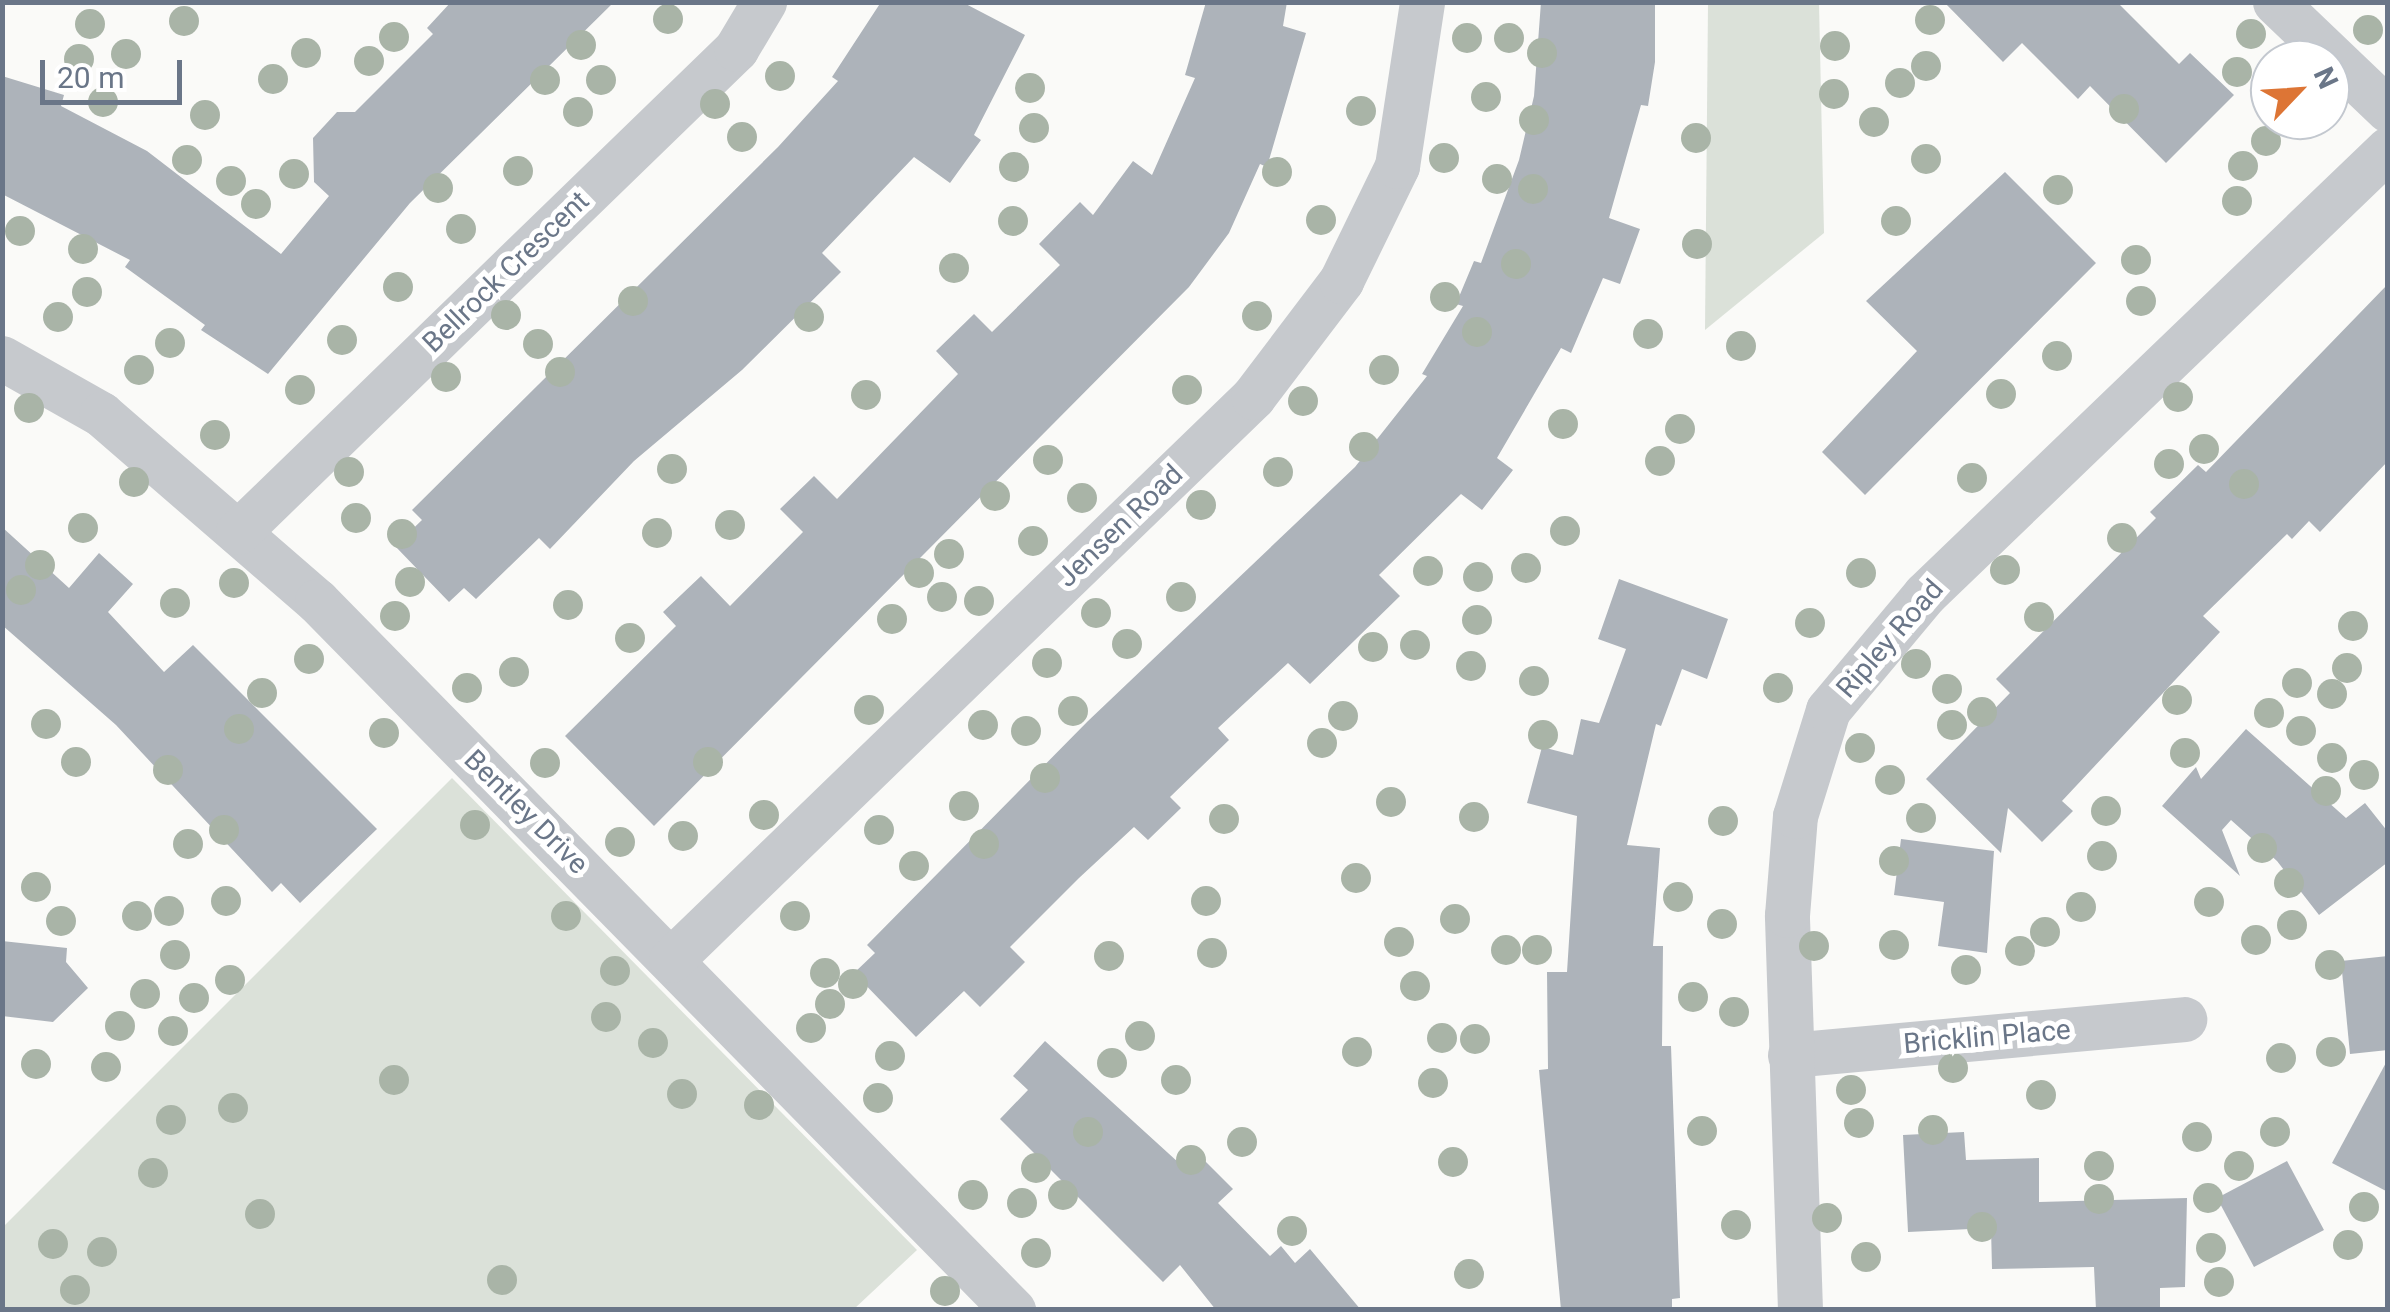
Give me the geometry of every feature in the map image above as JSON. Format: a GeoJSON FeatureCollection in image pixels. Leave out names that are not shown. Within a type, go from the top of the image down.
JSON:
{"type":"FeatureCollection","features":[{"type":"Feature","properties":{"kind":"street","name":"Bellrock Crescent"},"geometry":{"type":"LineString","coordinates":[[238,532],[736,50],[764,2]]}},
{"type":"Feature","properties":{"kind":"street","name":"Jensen Road"},"geometry":{"type":"LineString","coordinates":[[671,960],[1253,397],[1341,281],[1397,166],[1422,2]]}},
{"type":"Feature","properties":{"kind":"street"},"geometry":{"type":"LineString","coordinates":[[2275,2],[2388,110]]}},
{"type":"Feature","properties":{"kind":"street","name":"Ripley Road"},"geometry":{"type":"LineString","coordinates":[[1800,1310],[1787,915],[1795,816],[1828,710],[1925,594],[2388,150]]}},
{"type":"Feature","properties":{"kind":"street","name":"Bentley Drive"},"geometry":{"type":"LineString","coordinates":[[2,358],[101,414],[318,600],[1012,1310]]}},
{"type":"Feature","properties":{"kind":"street","name":"Bricklin Place"},"geometry":{"type":"LineString","coordinates":[[1790,1055],[2184,1020]]}},
{"type":"Feature","properties":{"kind":"shaded area"},"geometry":{"type":"Polygon","coordinates":[[[1708,3],[1819,3],[1824,233],[1705,330],[1708,3]]]}},
{"type":"Feature","properties":{"kind":"shaded area"},"geometry":{"type":"Polygon","coordinates":[[[452,778],[917,1250],[854,1309],[3,1309],[3,1227],[452,778]]]}},
{"type":"Feature","properties":{"kind":"building"},"geometry":{"type":"Polygon","coordinates":[[[451,2],[614,2],[410,203],[268,374],[201,330],[205,325],[125,267],[130,260],[2,194],[2,76],[64,95],[61,106],[147,151],[281,254],[329,196],[314,182],[313,138],[337,112],[355,112],[433,34],[427,28],[451,2]]]}},
{"type":"Feature","properties":{"kind":"building"},"geometry":{"type":"Polygon","coordinates":[[[881,2],[962,2],[1025,35],[974,135],[981,140],[950,183],[914,157],[822,253],[841,272],[742,370],[634,461],[550,549],[539,538],[476,599],[464,588],[449,602],[395,546],[422,520],[412,510],[778,147],[838,81],[832,77],[881,2]]]}},
{"type":"Feature","properties":{"kind":"building"},"geometry":{"type":"Polygon","coordinates":[[[1206,2],[1287,2],[1283,26],[1306,33],[1267,167],[1260,164],[1229,233],[1189,287],[654,826],[565,736],[676,626],[663,612],[701,576],[730,606],[803,532],[780,509],[814,476],[837,499],[958,374],[936,351],[974,314],[992,332],[1060,265],[1039,244],[1080,202],[1093,215],[1133,161],[1152,175],[1195,78],[1185,75],[1206,2]]]}},
{"type":"Feature","properties":{"kind":"building"},"geometry":{"type":"Polygon","coordinates":[[[1541,2],[1655,2],[1655,62],[1648,106],[1641,105],[1609,218],[1640,229],[1620,284],[1603,278],[1571,353],[1561,348],[1497,458],[1513,470],[1482,510],[1461,494],[1379,575],[1400,596],[1310,684],[1288,663],[1218,728],[1229,740],[1170,797],[1181,808],[1148,840],[1134,827],[1079,878],[1010,947],[1025,962],[980,1007],[964,991],[916,1037],[854,973],[875,953],[867,945],[1088,721],[1355,467],[1427,376],[1422,374],[1463,306],[1456,304],[1474,261],[1481,263],[1519,160],[1534,96],[1541,2]]]}},
{"type":"Feature","properties":{"kind":"building"},"geometry":{"type":"Polygon","coordinates":[[[1944,2],[2117,2],[2179,64],[2190,53],[2234,95],[2166,163],[2090,86],[2078,99],[2022,43],[2003,62],[1944,2]]]}},
{"type":"Feature","properties":{"kind":"building"},"geometry":{"type":"Polygon","coordinates":[[[2005,172],[2096,263],[1865,495],[1822,452],[1917,351],[1866,301],[2005,172]]]}},
{"type":"Feature","properties":{"kind":"building"},"geometry":{"type":"Polygon","coordinates":[[[2388,284],[2388,461],[2320,532],[2309,521],[2292,539],[2287,534],[2203,616],[2220,632],[2062,801],[2073,811],[2042,842],[2008,808],[2001,853],[1926,779],[2010,693],[1996,679],[2156,518],[2150,512],[2198,465],[2206,472],[2388,284]]]}},
{"type":"Feature","properties":{"kind":"building"},"geometry":{"type":"Polygon","coordinates":[[[2,527],[69,588],[99,553],[133,584],[108,612],[164,672],[193,645],[377,829],[300,903],[281,883],[272,892],[116,725],[2,625],[2,527]]]}},
{"type":"Feature","properties":{"kind":"building"},"geometry":{"type":"Polygon","coordinates":[[[1619,579],[1728,619],[1707,679],[1682,669],[1661,726],[1656,724],[1627,845],[1660,848],[1653,946],[1663,946],[1662,1046],[1671,1046],[1680,1298],[1672,1299],[1672,1310],[1561,1310],[1539,1070],[1548,1069],[1547,972],[1567,972],[1577,816],[1527,803],[1542,747],[1573,755],[1581,719],[1599,723],[1626,649],[1598,639],[1619,579]]]}},
{"type":"Feature","properties":{"kind":"building"},"geometry":{"type":"Polygon","coordinates":[[[2246,729],[2346,818],[2365,803],[2388,832],[2388,862],[2319,915],[2277,861],[2231,820],[2222,830],[2240,876],[2162,806],[2196,767],[2201,779],[2246,729]]]}},
{"type":"Feature","properties":{"kind":"building"},"geometry":{"type":"Polygon","coordinates":[[[1901,839],[1994,851],[1987,953],[1938,946],[1944,902],[1894,895],[1901,839]]]}},
{"type":"Feature","properties":{"kind":"building"},"geometry":{"type":"Polygon","coordinates":[[[2,941],[67,948],[66,962],[88,988],[53,1022],[2,1016],[2,941]]]}},
{"type":"Feature","properties":{"kind":"building"},"geometry":{"type":"Polygon","coordinates":[[[2388,956],[2388,1050],[2350,1054],[2341,961],[2388,956]]]}},
{"type":"Feature","properties":{"kind":"building"},"geometry":{"type":"Polygon","coordinates":[[[1045,1041],[1190,1173],[1204,1160],[1233,1189],[1218,1203],[1270,1256],[1281,1246],[1295,1263],[1310,1249],[1361,1310],[1216,1310],[1180,1265],[1163,1282],[1000,1119],[1028,1090],[1013,1076],[1045,1041]]]}},
{"type":"Feature","properties":{"kind":"building"},"geometry":{"type":"Polygon","coordinates":[[[2388,1059],[2388,1192],[2332,1163],[2388,1059]]]}},
{"type":"Feature","properties":{"kind":"building"},"geometry":{"type":"Polygon","coordinates":[[[1964,1132],[1966,1160],[2039,1158],[2039,1202],[2187,1198],[2185,1287],[2160,1288],[2160,1310],[2096,1310],[2094,1267],[1992,1269],[1991,1228],[1908,1232],[1903,1135],[1964,1132]]]}},
{"type":"Feature","properties":{"kind":"building"},"geometry":{"type":"Polygon","coordinates":[[[2287,1161],[2324,1230],[2254,1267],[2217,1198],[2287,1161]]]}}]}
